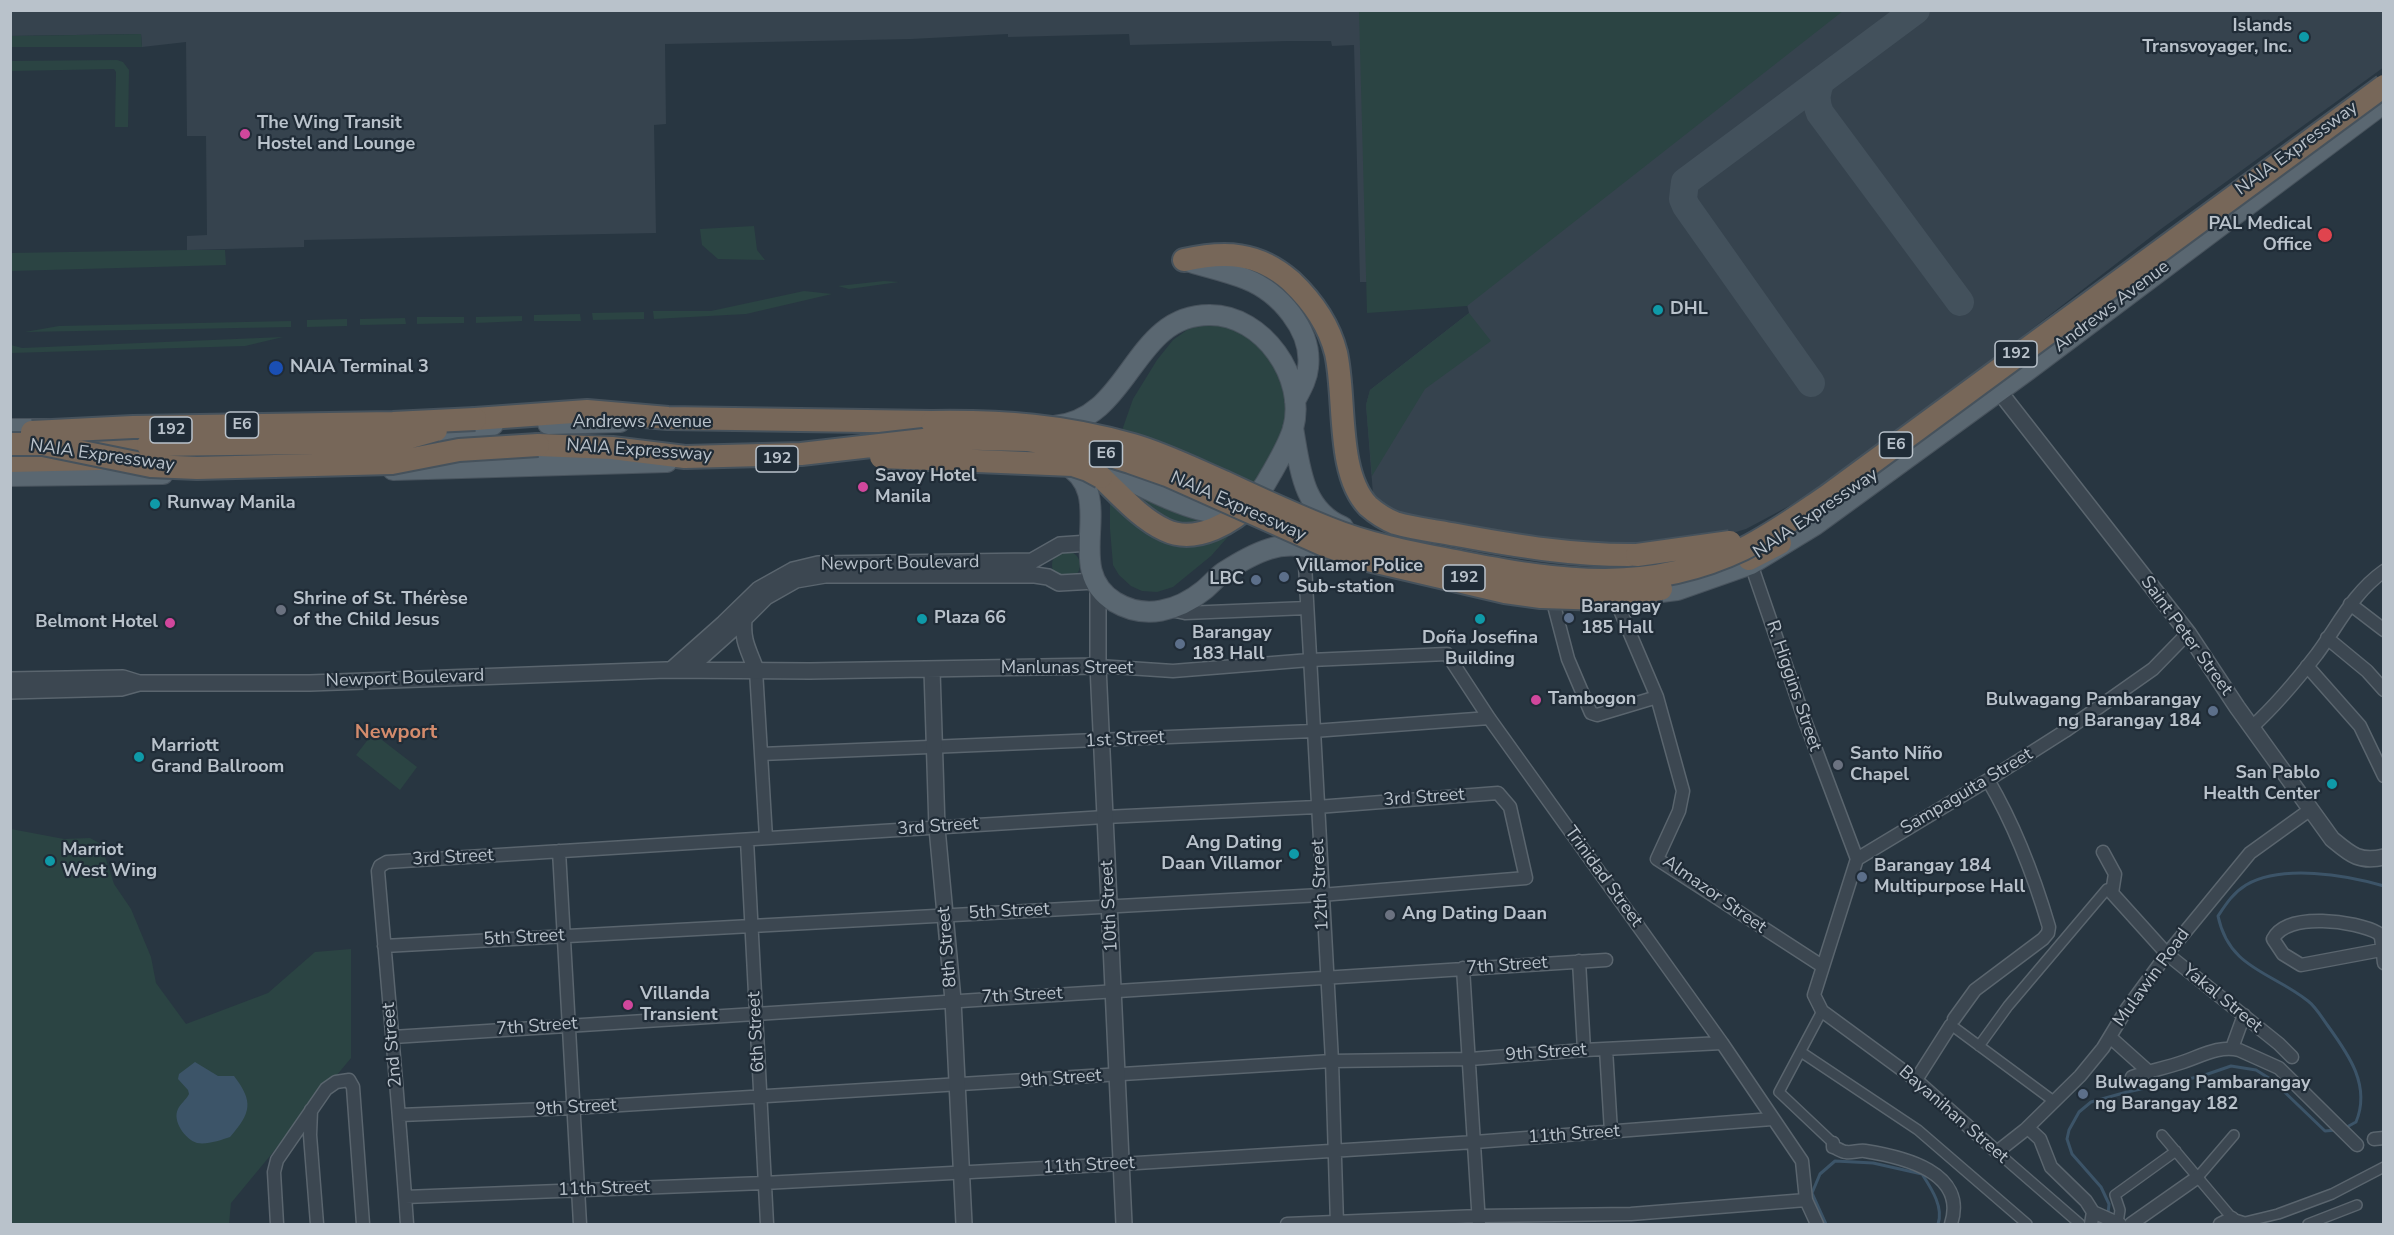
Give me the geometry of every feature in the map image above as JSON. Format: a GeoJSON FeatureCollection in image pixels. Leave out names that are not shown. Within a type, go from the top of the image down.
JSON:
{"type":"FeatureCollection","features":[{"type":"Feature","properties":{"kind":"highway","name":"NAIA Expressway"},"geometry":{"type":"LineString","coordinates":[[10,430],[60,432],[133,427],[492,423],[587,411],[668,418],[992,422],[1061,428],[1135,445],[1175,460],[1320,525],[1370,543],[1542,577],[1603,582],[1634,579],[1674,572],[1741,550],[1773,533],[1855,475],[2384,84]]}},
{"type":"Feature","properties":{"kind":"highway","name":"NAIA Expressway"},"geometry":{"type":"LineString","coordinates":[[10,444],[43,444],[151,466],[197,468],[392,463],[459,450],[538,445],[612,448],[685,457],[801,454],[941,438],[1027,440],[1094,451],[1167,475],[1324,545],[1368,560],[1514,594],[1605,599],[1635,595],[1687,582],[1749,559],[1780,543],[1834,506],[2384,97]]}},
{"type":"Feature","properties":{"kind":"highway"},"geometry":{"type":"LineString","coordinates":[[1184,260],[1224,254],[1239,255],[1261,262],[1287,278],[1316,310],[1336,352],[1351,478],[1365,502],[1387,519],[1405,526],[1490,541],[1600,556],[1678,550],[1773,533]]}},
{"type":"Feature","properties":{"kind":"highway"},"geometry":{"type":"LineString","coordinates":[[10,454],[393,442],[492,423]]}},
{"type":"Feature","properties":{"kind":"highway"},"geometry":{"type":"LineString","coordinates":[[10,461],[92,460],[148,449],[459,450]]}},
{"type":"Feature","properties":{"kind":"highway"},"geometry":{"type":"LineString","coordinates":[[801,454],[1073,465],[1101,477],[1156,524],[1176,534],[1197,534],[1234,518],[1255,500]]}},
{"type":"Feature","properties":{"kind":"main road","name":"Andrews Avenue"},"geometry":{"type":"LineString","coordinates":[[1167,610],[1196,596],[1222,573],[1249,557],[1271,548],[1289,545],[1551,593],[1620,597],[1677,590],[1751,564],[1781,547],[1866,478],[2093,309],[2384,84]]}},
{"type":"Feature","properties":{"kind":"main road","name":"Andrews Avenue"},"geometry":{"type":"LineString","coordinates":[[1293,428],[1301,473],[1309,497],[1324,516],[1338,525],[1394,543],[1537,572],[1572,576],[1623,576],[1676,568],[1739,546],[1866,478],[1999,391],[2093,309],[2384,103]]}},
{"type":"Feature","properties":{"kind":"main road"},"geometry":{"type":"LineString","coordinates":[[1184,260],[1247,279],[1268,292],[1289,311],[1302,332],[1309,356],[1305,381],[1295,402]]}},
{"type":"Feature","properties":{"kind":"main road","name":"Andrews Avenue"},"geometry":{"type":"LineString","coordinates":[[10,430],[356,430],[492,423],[628,422],[1041,427],[1068,425],[1083,420],[1097,411],[1142,354],[1165,330],[1189,317],[1211,315],[1240,322],[1264,338],[1279,356],[1286,369],[1295,402]]}},
{"type":"Feature","properties":{"kind":"main road","name":"192"},"geometry":{"type":"LineString","coordinates":[[1255,500],[1276,465],[1293,428],[1295,402]]}},
{"type":"Feature","properties":{"kind":"main road"},"geometry":{"type":"LineString","coordinates":[[356,439],[468,438],[492,423],[500,433],[497,445],[505,461],[515,467]]}},
{"type":"Feature","properties":{"kind":"main road"},"geometry":{"type":"LineString","coordinates":[[263,430],[274,438],[279,449],[277,458],[264,473]]}},
{"type":"Feature","properties":{"kind":"main road","name":"Andrews Avenue"},"geometry":{"type":"LineString","coordinates":[[10,476],[264,473],[841,456],[1039,454],[1072,468],[1085,483],[1090,496],[1089,543]]}},
{"type":"Feature","properties":{"kind":"main road"},"geometry":{"type":"LineString","coordinates":[[1039,454],[1088,458],[1118,475],[1199,510],[1230,513],[1255,500]]}},
{"type":"Feature","properties":{"kind":"main road","name":"192"},"geometry":{"type":"LineString","coordinates":[[1089,543],[1092,572],[1097,584],[1115,602],[1132,609],[1150,612],[1167,610]]}},
{"type":"Feature","properties":{"kind":"main road"},"geometry":{"type":"LineString","coordinates":[[1620,597],[1623,576]]}},
{"type":"Feature","properties":{"kind":"street","name":"Saint Peter Street"},"geometry":{"type":"LineString","coordinates":[[1999,391],[2188,633],[2332,839],[2352,856],[2363,859],[2384,857]]}},
{"type":"Feature","properties":{"kind":"street","name":"Newport Boulevard"},"geometry":{"type":"LineString","coordinates":[[679,670],[759,589],[793,570],[818,564],[1032,561],[1060,545],[1089,543]]}},
{"type":"Feature","properties":{"kind":"street","name":"12th Street"},"geometry":{"type":"LineString","coordinates":[[1304,546],[1321,895],[1332,1062],[1337,1223]]}},
{"type":"Feature","properties":{"kind":"street"},"geometry":{"type":"LineString","coordinates":[[1048,553],[1044,565],[1048,577]]}},
{"type":"Feature","properties":{"kind":"street","name":"R. Higgins Street"},"geometry":{"type":"LineString","coordinates":[[1751,564],[1805,721],[1857,859]]}},
{"type":"Feature","properties":{"kind":"street"},"geometry":{"type":"LineString","coordinates":[[2252,726],[2273,707],[2307,666],[2366,584],[2384,571]]}},
{"type":"Feature","properties":{"kind":"street","name":"Newport Boulevard"},"geometry":{"type":"LineString","coordinates":[[10,691],[121,688],[139,683],[310,683],[679,670],[744,619],[766,597],[796,580],[825,575],[1035,575],[1048,577],[1059,583],[1097,584]]}},
{"type":"Feature","properties":{"kind":"street","name":"10th Street"},"geometry":{"type":"LineString","coordinates":[[1097,584],[1101,741],[1124,1224]]}},
{"type":"Feature","properties":{"kind":"street"},"geometry":{"type":"LineString","coordinates":[[1551,593],[1569,659],[1592,715],[1657,697]]}},
{"type":"Feature","properties":{"kind":"street","name":"Almazor Street"},"geometry":{"type":"LineString","coordinates":[[1620,597],[1657,697],[1683,791],[1679,811],[1657,859],[1822,966]]}},
{"type":"Feature","properties":{"kind":"street"},"geometry":{"type":"LineString","coordinates":[[2350,604],[2384,630]]}},
{"type":"Feature","properties":{"kind":"street"},"geometry":{"type":"LineString","coordinates":[[1167,610],[1185,613],[1307,608]]}},
{"type":"Feature","properties":{"kind":"street"},"geometry":{"type":"LineString","coordinates":[[744,619],[743,633],[746,646],[756,670],[766,838]]}},
{"type":"Feature","properties":{"kind":"street","name":"Sampaguita Street"},"geometry":{"type":"LineString","coordinates":[[1857,859],[2065,731],[2153,669],[2188,633]]}},
{"type":"Feature","properties":{"kind":"street"},"geometry":{"type":"LineString","coordinates":[[2327,638],[2367,671],[2384,690]]}},
{"type":"Feature","properties":{"kind":"street","name":"Manlunas Street"},"geometry":{"type":"LineString","coordinates":[[679,670],[932,670],[1098,666],[1173,671],[1310,660],[1447,654]]}},
{"type":"Feature","properties":{"kind":"street","name":"Trinidad Street"},"geometry":{"type":"LineString","coordinates":[[1447,654],[1489,718],[1722,1043],[1802,1161],[1806,1200],[1817,1224]]}},
{"type":"Feature","properties":{"kind":"street"},"geometry":{"type":"LineString","coordinates":[[2307,666],[2360,726],[2384,776]]}},
{"type":"Feature","properties":{"kind":"street","name":"8th Street"},"geometry":{"type":"LineString","coordinates":[[932,670],[937,828],[953,1000],[964,1224]]}},
{"type":"Feature","properties":{"kind":"street","name":"Newport Boulevard"},"geometry":{"type":"LineString","coordinates":[[10,680],[123,678],[139,683]]}},
{"type":"Feature","properties":{"kind":"street","name":"1st Street"},"geometry":{"type":"LineString","coordinates":[[761,754],[1313,731],[1489,718]]}},
{"type":"Feature","properties":{"kind":"street"},"geometry":{"type":"LineString","coordinates":[[1916,1080],[1962,1005],[1975,990],[2048,933],[2049,927],[2028,864],[2004,808],[1988,780]]}},
{"type":"Feature","properties":{"kind":"street","name":"3rd Street"},"geometry":{"type":"LineString","coordinates":[[380,866],[387,862],[1105,817],[1317,807],[1498,793],[1510,807],[1526,879]]}},
{"type":"Feature","properties":{"kind":"street","name":"Mulawin Road"},"geometry":{"type":"LineString","coordinates":[[1997,1152],[2028,1128],[2080,1076],[2103,1048],[2126,1010],[2167,954],[2250,854],[2311,809]]}},
{"type":"Feature","properties":{"kind":"street","name":"6th Street"},"geometry":{"type":"LineString","coordinates":[[747,840],[767,1224]]}},
{"type":"Feature","properties":{"kind":"street"},"geometry":{"type":"LineString","coordinates":[[559,851],[580,1224]]}},
{"type":"Feature","properties":{"kind":"street","name":"Yakal Street"},"geometry":{"type":"LineString","coordinates":[[2103,852],[2115,874],[2116,881],[2112,893],[2167,954],[2244,1015],[2292,1057]]}},
{"type":"Feature","properties":{"kind":"street"},"geometry":{"type":"LineString","coordinates":[[1857,859],[1814,995],[1822,1011],[1779,1092],[1833,1143],[1833,1147],[1846,1152],[1862,1150],[1924,1166],[1945,1183],[1955,1202],[1951,1224]]}},
{"type":"Feature","properties":{"kind":"street","name":"2nd Street"},"geometry":{"type":"LineString","coordinates":[[380,866],[378,871],[400,1115],[407,1224]]}},
{"type":"Feature","properties":{"kind":"street","name":"5th Street"},"geometry":{"type":"LineString","coordinates":[[384,946],[1321,895],[1526,879]]}},
{"type":"Feature","properties":{"kind":"street"},"geometry":{"type":"LineString","coordinates":[[1979,1046],[2016,997],[2107,889],[2112,888]]}},
{"type":"Feature","properties":{"kind":"street"},"geometry":{"type":"LineString","coordinates":[[2312,920],[2346,924],[2375,931],[2381,937],[2382,957],[2301,965],[2283,954],[2273,939],[2276,934],[2290,925],[2312,920]]}},
{"type":"Feature","properties":{"kind":"street","name":"7th Street"},"geometry":{"type":"LineString","coordinates":[[393,1037],[1606,960]]}},
{"type":"Feature","properties":{"kind":"street"},"geometry":{"type":"LineString","coordinates":[[1579,961],[1584,1050]]}},
{"type":"Feature","properties":{"kind":"street"},"geometry":{"type":"LineString","coordinates":[[1463,968],[1479,1220]]}},
{"type":"Feature","properties":{"kind":"street","name":"Bayanihan Street"},"geometry":{"type":"LineString","coordinates":[[1822,1011],[1916,1080],[2080,1224]]}},
{"type":"Feature","properties":{"kind":"street"},"geometry":{"type":"LineString","coordinates":[[2232,1048],[2244,1015]]}},
{"type":"Feature","properties":{"kind":"street"},"geometry":{"type":"LineString","coordinates":[[1953,1022],[1979,1046],[2055,1102]]}},
{"type":"Feature","properties":{"kind":"street"},"geometry":{"type":"LineString","coordinates":[[2110,1037],[2148,1071]]}},
{"type":"Feature","properties":{"kind":"street","name":"9th Street"},"geometry":{"type":"LineString","coordinates":[[400,1115],[573,1108],[1332,1062],[1470,1059],[1722,1043]]}},
{"type":"Feature","properties":{"kind":"street"},"geometry":{"type":"LineString","coordinates":[[2132,1077],[2182,1063],[2206,1053],[2232,1048],[2272,1063],[2279,1068],[2357,1144]]}},
{"type":"Feature","properties":{"kind":"street"},"geometry":{"type":"LineString","coordinates":[[1606,1049],[1611,1132]]}},
{"type":"Feature","properties":{"kind":"street"},"geometry":{"type":"LineString","coordinates":[[1801,1052],[1918,1130],[2027,1224]]}},
{"type":"Feature","properties":{"kind":"street"},"geometry":{"type":"LineString","coordinates":[[277,1224],[274,1172],[277,1160],[326,1089],[343,1079],[349,1080],[353,1087],[363,1224]]}},
{"type":"Feature","properties":{"kind":"street"},"geometry":{"type":"LineString","coordinates":[[311,1109],[310,1135],[317,1224]]}},
{"type":"Feature","properties":{"kind":"street","name":"11th Street"},"geometry":{"type":"LineString","coordinates":[[405,1197],[764,1184],[1121,1164],[1475,1142],[1772,1119]]}},
{"type":"Feature","properties":{"kind":"street"},"geometry":{"type":"LineString","coordinates":[[2028,1128],[2040,1139],[2051,1167],[2086,1201],[2094,1217],[2118,1222],[2120,1210],[2115,1195],[2176,1151]]}},
{"type":"Feature","properties":{"kind":"street"},"geometry":{"type":"LineString","coordinates":[[2162,1135],[2232,1218],[2249,1223],[2332,1194],[2384,1167]]}},
{"type":"Feature","properties":{"kind":"street"},"geometry":{"type":"LineString","coordinates":[[2131,1224],[2198,1177],[2234,1136]]}},
{"type":"Feature","properties":{"kind":"street"},"geometry":{"type":"LineString","coordinates":[[1287,1224],[1631,1214],[1806,1200]]}},
{"type":"Feature","properties":{"kind":"street"},"geometry":{"type":"LineString","coordinates":[[2308,1224],[2357,1205]]}},
{"type":"Feature","properties":{"kind":"street"},"geometry":{"type":"LineString","coordinates":[[2220,1224],[2232,1218]]}},
{"type":"Feature","properties":{"kind":"shaded area"},"geometry":{"type":"Polygon","coordinates":[[[2383,10],[2384,67],[2161,229],[1896,434],[1806,497],[1746,529],[1712,539],[1527,550],[1374,507],[1366,405],[1370,390],[1469,313],[1462,283],[1360,282],[1354,45],[1332,46],[1331,41],[1289,41],[1130,45],[1129,34],[1008,37],[1008,34],[911,39],[665,44],[666,124],[654,125],[656,233],[304,240],[304,247],[187,250],[187,236],[207,235],[206,136],[187,136],[186,42],[142,47],[141,34],[11,36],[10,11],[2383,10]]]}},
{"type":"Feature","properties":{"kind":"green space"},"geometry":{"type":"Polygon","coordinates":[[[1359,10],[1843,11],[1467,306],[1367,313],[1359,10]]]}},
{"type":"Feature","properties":{"kind":"green space"},"geometry":{"type":"Polygon","coordinates":[[[141,34],[142,47],[11,47],[11,36],[141,34]]]}},
{"type":"Feature","properties":{"kind":"green space"},"geometry":{"type":"Polygon","coordinates":[[[117,60],[123,62],[129,70],[128,127],[115,127],[116,72],[114,69],[11,71],[11,61],[117,60]]]}},
{"type":"Feature","properties":{"kind":"green space"},"geometry":{"type":"Polygon","coordinates":[[[754,226],[757,250],[765,260],[718,259],[702,245],[700,229],[754,226]]]}},
{"type":"Feature","properties":{"kind":"green space"},"geometry":{"type":"Polygon","coordinates":[[[225,250],[226,265],[11,271],[11,253],[225,250]]]}},
{"type":"Feature","properties":{"kind":"green space"},"geometry":{"type":"Polygon","coordinates":[[[884,281],[899,282],[849,289],[838,286],[884,281]]]}},
{"type":"Feature","properties":{"kind":"green space"},"geometry":{"type":"Polygon","coordinates":[[[804,291],[832,294],[746,314],[654,319],[653,311],[711,311],[804,291]]]}},
{"type":"Feature","properties":{"kind":"green space"},"geometry":{"type":"Polygon","coordinates":[[[644,312],[644,319],[593,320],[592,313],[644,312]]]}},
{"type":"Feature","properties":{"kind":"green space"},"geometry":{"type":"Polygon","coordinates":[[[1469,313],[1491,341],[1425,389],[1372,476],[1366,405],[1370,390],[1469,313]]]}},
{"type":"Feature","properties":{"kind":"green space"},"geometry":{"type":"Polygon","coordinates":[[[580,314],[581,321],[534,321],[534,315],[580,314]]]}},
{"type":"Feature","properties":{"kind":"green space"},"geometry":{"type":"Polygon","coordinates":[[[522,316],[522,321],[476,323],[476,317],[522,316]]]}},
{"type":"Feature","properties":{"kind":"green space"},"geometry":{"type":"Polygon","coordinates":[[[417,317],[464,317],[464,323],[417,324],[417,317]]]}},
{"type":"Feature","properties":{"kind":"green space"},"geometry":{"type":"Polygon","coordinates":[[[405,318],[406,324],[360,325],[360,319],[405,318]]]}},
{"type":"Feature","properties":{"kind":"green space"},"geometry":{"type":"Polygon","coordinates":[[[347,319],[347,326],[307,327],[307,320],[347,319]]]}},
{"type":"Feature","properties":{"kind":"green space"},"geometry":{"type":"Polygon","coordinates":[[[291,321],[291,327],[25,332],[59,326],[291,321]]]}},
{"type":"Feature","properties":{"kind":"green space"},"geometry":{"type":"Polygon","coordinates":[[[1207,322],[1244,330],[1271,354],[1286,390],[1286,412],[1281,435],[1241,522],[1211,556],[1173,587],[1157,592],[1142,591],[1131,586],[1119,575],[1113,565],[1110,496],[1119,439],[1133,399],[1157,360],[1173,340],[1187,330],[1207,322]]]}},
{"type":"Feature","properties":{"kind":"green space"},"geometry":{"type":"Polygon","coordinates":[[[283,337],[245,346],[11,353],[11,345],[22,348],[283,337]]]}},
{"type":"Feature","properties":{"kind":"green space"},"geometry":{"type":"Polygon","coordinates":[[[1066,551],[1076,555],[1080,565],[1076,575],[1066,579],[1056,575],[1052,565],[1056,555],[1066,551]]]}},
{"type":"Feature","properties":{"kind":"green space"},"geometry":{"type":"Polygon","coordinates":[[[373,733],[417,767],[400,790],[356,755],[373,733]]]}},
{"type":"Feature","properties":{"kind":"green space"},"geometry":{"type":"Polygon","coordinates":[[[11,829],[64,839],[90,838],[101,844],[114,884],[131,909],[151,957],[156,983],[186,1024],[268,993],[315,952],[351,949],[351,1058],[231,1203],[229,1224],[11,1224],[11,829]]]}},
{"type":"Feature","properties":{"kind":"water"},"geometry":{"type":"Polygon","coordinates":[[[195,1062],[218,1076],[234,1076],[245,1093],[246,1114],[230,1137],[209,1143],[197,1143],[184,1134],[178,1124],[178,1109],[189,1094],[178,1079],[179,1074],[195,1062]]]}},
{"type":"Feature","properties":{"kind":"waterway"},"geometry":{"type":"LineString","coordinates":[[2345,1128],[2356,1122],[2361,1096],[2356,1071],[2343,1048],[2311,1003],[2242,959],[2224,934],[2218,916],[2241,888],[2277,875],[2295,873],[2333,875],[2384,886]]}},
{"type":"Feature","properties":{"kind":"waterway"},"geometry":{"type":"LineString","coordinates":[[2108,1214],[2109,1204],[2101,1187],[2072,1154],[2067,1139],[2069,1130],[2079,1112],[2091,1102],[2202,1076],[2231,1066],[2256,1070],[2272,1080],[2325,1131],[2336,1130]]}},
{"type":"Feature","properties":{"kind":"waterway"},"geometry":{"type":"LineString","coordinates":[[1826,1224],[1812,1193],[1820,1174],[1835,1161],[1873,1163],[1922,1174],[1938,1204],[1938,1224]]}},
{"type":"Feature","properties":{"kind":"taxiway"},"geometry":{"type":"LineString","coordinates":[[1811,383],[1686,206],[1683,199],[1685,182],[1916,10]]}},
{"type":"Feature","properties":{"kind":"taxiway"},"geometry":{"type":"LineString","coordinates":[[1821,81],[1817,97],[1820,113],[1960,302]]}},
{"type":"Feature","properties":{"kind":"place","name":"Islands Transvoyager, Inc."},"geometry":{"type":"Point","coordinates":[2304,37]}},
{"type":"Feature","properties":{"kind":"place","name":"The Wing Transit Hostel and Lounge"},"geometry":{"type":"Point","coordinates":[245,134]}},
{"type":"Feature","properties":{"kind":"place","name":"PAL Medical Office"},"geometry":{"type":"Point","coordinates":[2325,235]}},
{"type":"Feature","properties":{"kind":"place","name":"DHL"},"geometry":{"type":"Point","coordinates":[1658,310]}},
{"type":"Feature","properties":{"kind":"place","name":"NAIA Terminal 3"},"geometry":{"type":"Point","coordinates":[276,368]}},
{"type":"Feature","properties":{"kind":"place","name":"Savoy Hotel Manila"},"geometry":{"type":"Point","coordinates":[863,487]}},
{"type":"Feature","properties":{"kind":"place","name":"Runway Manila"},"geometry":{"type":"Point","coordinates":[155,504]}},
{"type":"Feature","properties":{"kind":"place","name":"Villamor Police Sub-station"},"geometry":{"type":"Point","coordinates":[1284,577]}},
{"type":"Feature","properties":{"kind":"place","name":"LBC"},"geometry":{"type":"Point","coordinates":[1256,580]}},
{"type":"Feature","properties":{"kind":"place","name":"Shrine of St. Thérèse of the Child Jesus"},"geometry":{"type":"Point","coordinates":[281,610]}},
{"type":"Feature","properties":{"kind":"place","name":"Barangay 185 Hall"},"geometry":{"type":"Point","coordinates":[1569,618]}},
{"type":"Feature","properties":{"kind":"place","name":"Plaza 66"},"geometry":{"type":"Point","coordinates":[922,619]}},
{"type":"Feature","properties":{"kind":"place","name":"Doña Josefina Building"},"geometry":{"type":"Point","coordinates":[1480,619]}},
{"type":"Feature","properties":{"kind":"place","name":"Belmont Hotel"},"geometry":{"type":"Point","coordinates":[170,623]}},
{"type":"Feature","properties":{"kind":"place","name":"Barangay 183 Hall"},"geometry":{"type":"Point","coordinates":[1180,644]}},
{"type":"Feature","properties":{"kind":"place","name":"Tambogon"},"geometry":{"type":"Point","coordinates":[1536,700]}},
{"type":"Feature","properties":{"kind":"place","name":"Bulwagang Pambarangay ng Barangay 184"},"geometry":{"type":"Point","coordinates":[2213,711]}},
{"type":"Feature","properties":{"kind":"place","name":"Marriott Grand Ballroom"},"geometry":{"type":"Point","coordinates":[139,757]}},
{"type":"Feature","properties":{"kind":"place","name":"Santo Niño Chapel"},"geometry":{"type":"Point","coordinates":[1838,765]}},
{"type":"Feature","properties":{"kind":"place","name":"San Pablo Health Center"},"geometry":{"type":"Point","coordinates":[2332,784]}},
{"type":"Feature","properties":{"kind":"place","name":"Ang Dating Daan Villamor"},"geometry":{"type":"Point","coordinates":[1294,854]}},
{"type":"Feature","properties":{"kind":"place","name":"Marriot West Wing"},"geometry":{"type":"Point","coordinates":[50,861]}},
{"type":"Feature","properties":{"kind":"place","name":"Barangay 184 Multipurpose Hall"},"geometry":{"type":"Point","coordinates":[1862,877]}},
{"type":"Feature","properties":{"kind":"place","name":"Ang Dating Daan"},"geometry":{"type":"Point","coordinates":[1390,915]}},
{"type":"Feature","properties":{"kind":"place","name":"Villanda Transient"},"geometry":{"type":"Point","coordinates":[628,1005]}},
{"type":"Feature","properties":{"kind":"place","name":"Bulwagang Pambarangay ng Barangay 182"},"geometry":{"type":"Point","coordinates":[2083,1094]}},
{"type":"Feature","properties":{"kind":"district","name":"Newport"},"geometry":{"type":"Point","coordinates":[396,733]}}]}
